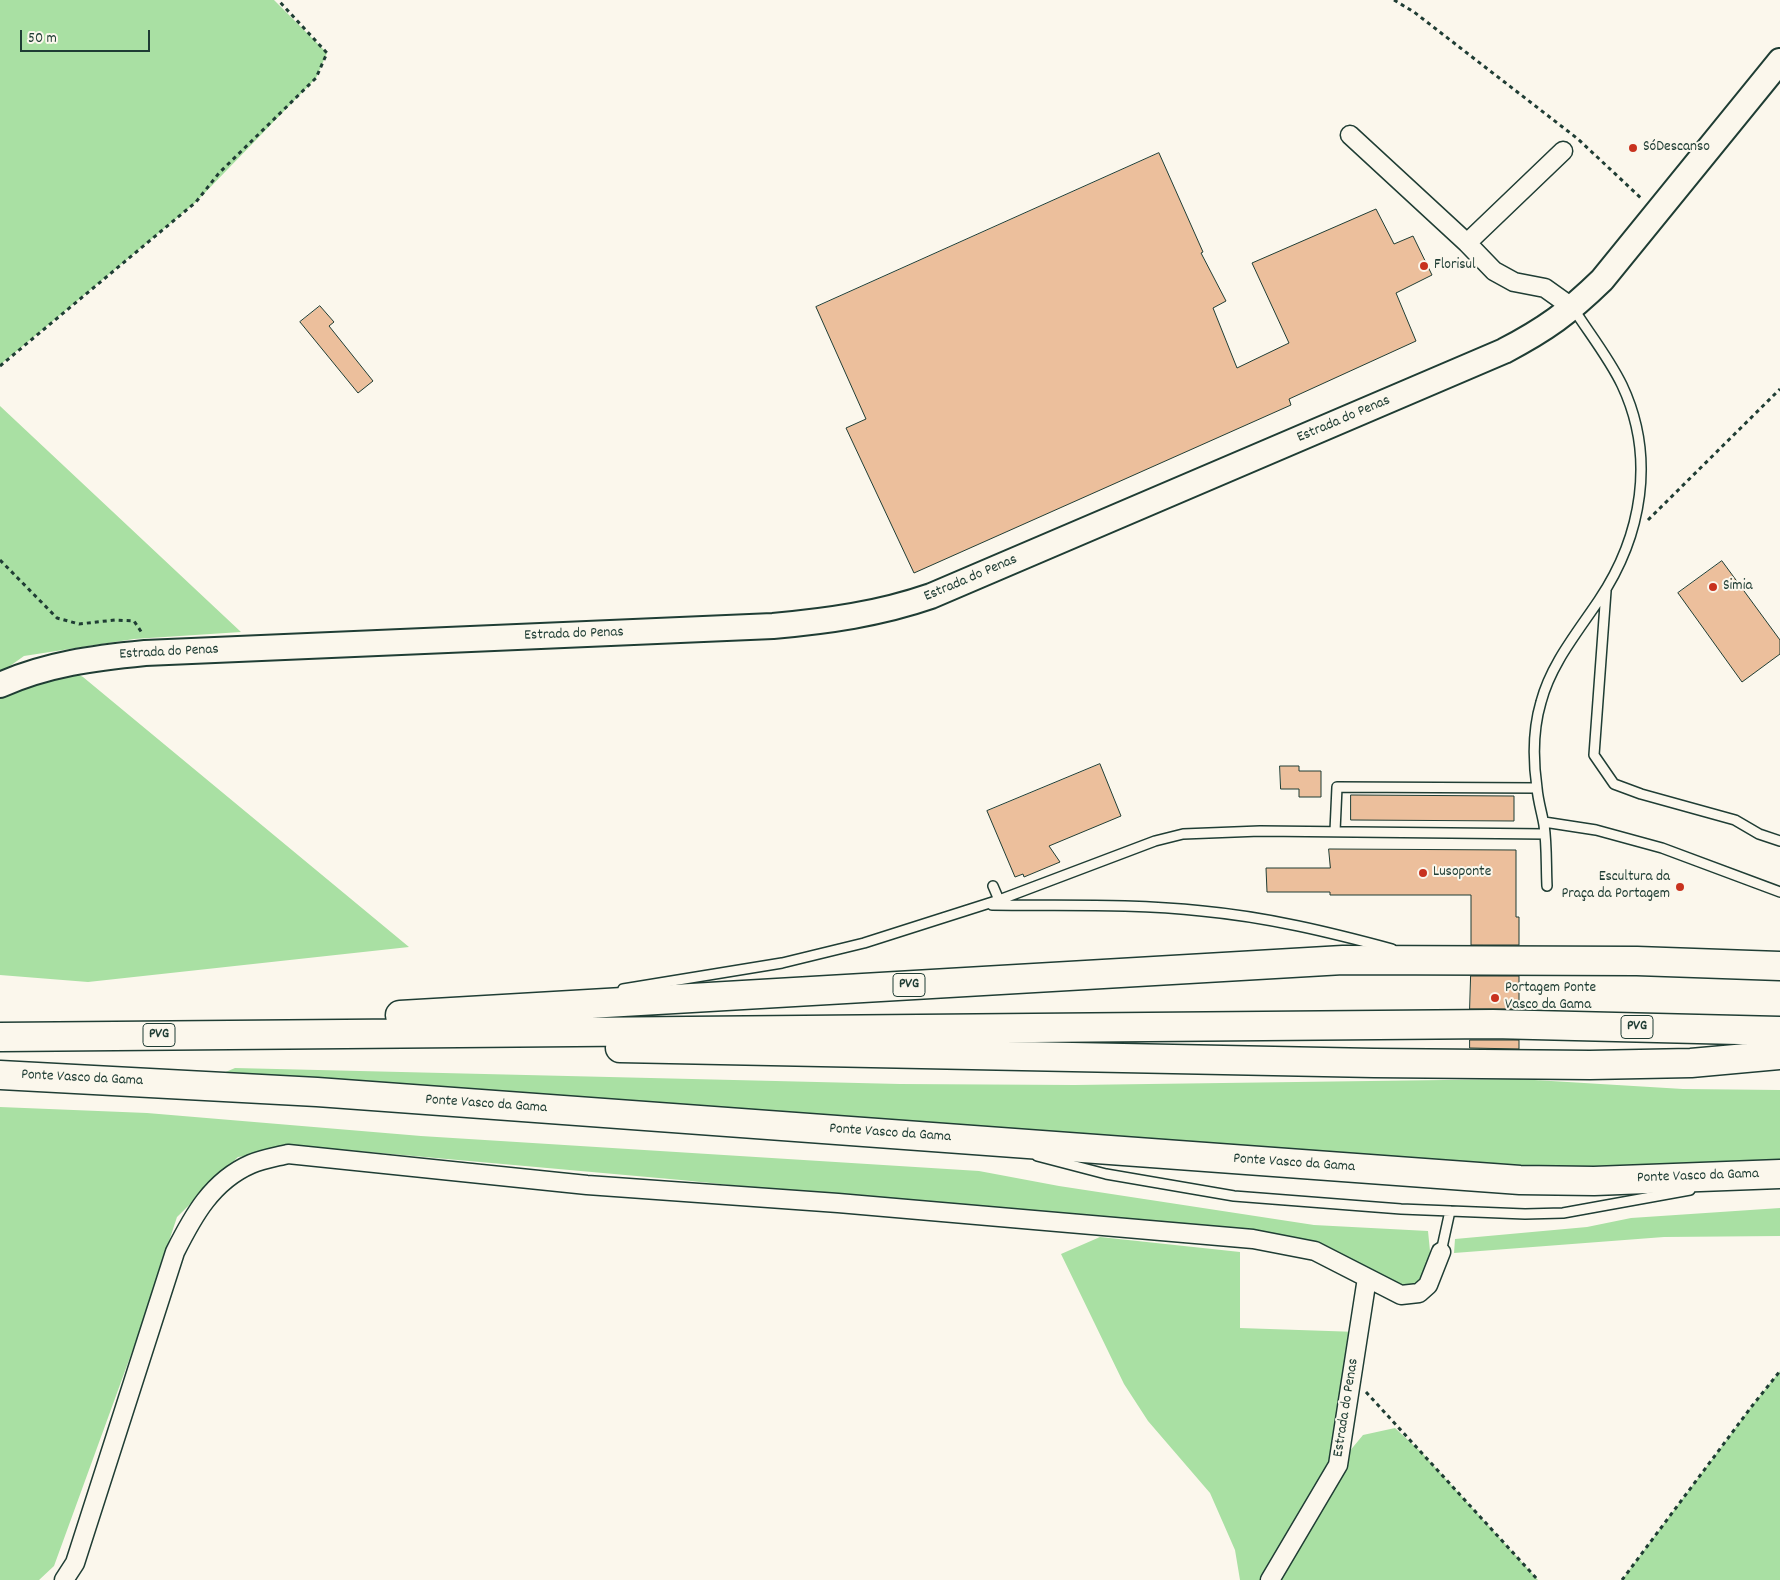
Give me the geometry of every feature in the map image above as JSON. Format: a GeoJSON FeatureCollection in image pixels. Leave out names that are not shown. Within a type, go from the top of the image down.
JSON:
{"type":"FeatureCollection","features":[{"type":"Feature","properties":{"kind":"highway","name":"PVG"},"geometry":{"type":"LineString","coordinates":[[39,1036],[1295,962],[1431,959],[1637,961],[1780,966]]}},
{"type":"Feature","properties":{"kind":"highway","name":"PVG"},"geometry":{"type":"LineString","coordinates":[[0,1037],[894,1027],[1493,1024],[1780,1032]]}},
{"type":"Feature","properties":{"kind":"highway","name":"PVG"},"geometry":{"type":"LineString","coordinates":[[39,1036],[1374,1063],[1672,1064],[1780,1055]]}},
{"type":"Feature","properties":{"kind":"highway","name":"Ponte Vasco da Gama"},"geometry":{"type":"LineString","coordinates":[[0,1075],[317,1092],[1520,1180],[1594,1181],[1778,1174]]}},
{"type":"Feature","properties":{"kind":"street","name":"Estrada do Penas"},"geometry":{"type":"LineString","coordinates":[[0,685],[56,665],[89,659],[145,653],[773,626],[861,616],[894,609],[931,596],[1504,351],[1538,333],[1573,308],[1602,280],[1780,61]]}},
{"type":"Feature","properties":{"kind":"street"},"geometry":{"type":"LineString","coordinates":[[1350,135],[1467,243],[1494,271],[1514,282],[1545,288],[1573,308]]}},
{"type":"Feature","properties":{"kind":"street"},"geometry":{"type":"LineString","coordinates":[[1467,243],[1563,151]]}},
{"type":"Feature","properties":{"kind":"street"},"geometry":{"type":"LineString","coordinates":[[64,1580],[75,1563],[175,1252],[197,1210],[220,1184],[251,1164],[288,1154],[587,1185],[857,1204],[1253,1239],[1315,1251],[1394,1293],[1410,1296],[1428,1285],[1441,1252]]}},
{"type":"Feature","properties":{"kind":"street","name":"Estrada do Penas"},"geometry":{"type":"LineString","coordinates":[[1270,1580],[1338,1465],[1368,1278]]}},
{"type":"Feature","properties":{"kind":"lane"},"geometry":{"type":"LineString","coordinates":[[1547,886],[1544,822],[1537,788],[1536,726],[1544,689],[1557,663],[1606,589],[1630,538],[1638,508],[1641,480],[1641,452],[1634,421],[1618,379],[1573,308]]}},
{"type":"Feature","properties":{"kind":"lane"},"geometry":{"type":"LineString","coordinates":[[1606,589],[1594,755],[1604,771],[1614,784],[1641,794],[1735,820],[1759,834],[1780,841]]}},
{"type":"Feature","properties":{"kind":"lane"},"geometry":{"type":"LineString","coordinates":[[1335,831],[1337,787],[1537,788]]}},
{"type":"Feature","properties":{"kind":"lane"},"geometry":{"type":"LineString","coordinates":[[1544,822],[1596,830],[1645,843],[1780,892]]}},
{"type":"Feature","properties":{"kind":"lane"},"geometry":{"type":"LineString","coordinates":[[615,990],[723,974],[816,955],[896,934],[999,900],[1155,841],[1183,834],[1222,831],[1335,831],[1545,834]]}},
{"type":"Feature","properties":{"kind":"lane"},"geometry":{"type":"LineString","coordinates":[[993,886],[999,900]]}},
{"type":"Feature","properties":{"kind":"lane"},"geometry":{"type":"LineString","coordinates":[[984,905],[1126,906],[1203,911],[1308,927],[1431,959]]}},
{"type":"Feature","properties":{"kind":"lane"},"geometry":{"type":"LineString","coordinates":[[485,1010],[597,993]]}},
{"type":"Feature","properties":{"kind":"lane"},"geometry":{"type":"LineString","coordinates":[[982,1141],[1106,1174],[1206,1192],[1299,1202],[1450,1211],[1563,1213],[1778,1174]]}},
{"type":"Feature","properties":{"kind":"lane"},"geometry":{"type":"LineString","coordinates":[[1441,1252],[1450,1211]]}},
{"type":"Feature","properties":{"kind":"path"},"geometry":{"type":"LineString","coordinates":[[0,366],[196,202],[219,174],[316,78],[327,53],[278,0]]}},
{"type":"Feature","properties":{"kind":"path"},"geometry":{"type":"LineString","coordinates":[[1394,0],[1414,12],[1578,139],[1656,212]]}},
{"type":"Feature","properties":{"kind":"path"},"geometry":{"type":"LineString","coordinates":[[1630,538],[1677,489],[1780,390]]}},
{"type":"Feature","properties":{"kind":"path"},"geometry":{"type":"LineString","coordinates":[[0,560],[57,618],[79,624],[115,620],[134,621],[142,632],[145,653]]}},
{"type":"Feature","properties":{"kind":"path"},"geometry":{"type":"LineString","coordinates":[[1622,1580],[1780,1371]]}},
{"type":"Feature","properties":{"kind":"path"},"geometry":{"type":"LineString","coordinates":[[1351,1377],[1538,1580]]}},
{"type":"Feature","properties":{"kind":"green space"},"geometry":{"type":"Polygon","coordinates":[[[0,0],[274,0],[327,53],[316,78],[196,202],[0,365],[0,0]]]}},
{"type":"Feature","properties":{"kind":"green space"},"geometry":{"type":"Polygon","coordinates":[[[0,406],[241,632],[134,639],[24,656],[0,673],[0,406]]]}},
{"type":"Feature","properties":{"kind":"green space"},"geometry":{"type":"Polygon","coordinates":[[[69,670],[83,677],[409,947],[88,982],[0,975],[0,699],[23,683],[69,670]]]}},
{"type":"Feature","properties":{"kind":"green space"},"geometry":{"type":"Polygon","coordinates":[[[235,1068],[900,1084],[1075,1085],[1518,1079],[1683,1089],[1780,1090],[1780,1163],[1607,1171],[1350,1163],[221,1074],[235,1068]]]}},
{"type":"Feature","properties":{"kind":"green space"},"geometry":{"type":"Polygon","coordinates":[[[0,1107],[147,1113],[421,1136],[979,1171],[1059,1186],[1314,1225],[1428,1231],[1430,1251],[1429,1274],[1408,1288],[1318,1245],[681,1180],[313,1147],[238,1157],[177,1217],[137,1338],[54,1566],[39,1580],[0,1580],[0,1107]]]}},
{"type":"Feature","properties":{"kind":"green space"},"geometry":{"type":"Polygon","coordinates":[[[1780,1208],[1780,1236],[1664,1237],[1454,1253],[1455,1239],[1587,1227],[1631,1218],[1780,1208]]]}},
{"type":"Feature","properties":{"kind":"green space"},"geometry":{"type":"Polygon","coordinates":[[[1100,1237],[1240,1252],[1240,1328],[1358,1332],[1339,1464],[1363,1435],[1395,1428],[1421,1452],[1538,1580],[1240,1580],[1235,1550],[1210,1493],[1148,1421],[1124,1384],[1061,1254],[1100,1237]]]}},
{"type":"Feature","properties":{"kind":"green space"},"geometry":{"type":"Polygon","coordinates":[[[1780,1371],[1780,1580],[1622,1580],[1752,1406],[1780,1371]]]}},
{"type":"Feature","properties":{"kind":"building"},"geometry":{"type":"Polygon","coordinates":[[[1159,153],[1203,252],[1201,253],[1226,301],[1213,308],[1237,368],[1289,343],[1252,263],[1376,209],[1394,244],[1413,236],[1432,275],[1396,293],[1416,341],[1289,399],[1291,405],[914,573],[846,428],[866,419],[816,307],[1159,153]]]}},
{"type":"Feature","properties":{"kind":"building"},"geometry":{"type":"Polygon","coordinates":[[[320,306],[334,322],[329,326],[373,381],[358,393],[300,322],[320,306]]]}},
{"type":"Feature","properties":{"kind":"building"},"geometry":{"type":"Polygon","coordinates":[[[1722,561],[1780,640],[1780,654],[1742,682],[1678,593],[1722,561]]]}},
{"type":"Feature","properties":{"kind":"building"},"geometry":{"type":"Polygon","coordinates":[[[1100,764],[1121,816],[1049,846],[1060,862],[1024,877],[1023,874],[1015,877],[987,811],[1100,764]]]}},
{"type":"Feature","properties":{"kind":"building"},"geometry":{"type":"Polygon","coordinates":[[[1280,766],[1299,766],[1299,771],[1321,771],[1321,797],[1299,797],[1299,789],[1281,789],[1280,766]]]}},
{"type":"Feature","properties":{"kind":"building"},"geometry":{"type":"Polygon","coordinates":[[[1351,795],[1514,796],[1514,821],[1351,820],[1351,795]]]}},
{"type":"Feature","properties":{"kind":"building","name":"Lusoponte"},"geometry":{"type":"Polygon","coordinates":[[[1329,849],[1516,850],[1516,917],[1519,917],[1519,945],[1471,945],[1471,895],[1330,895],[1330,892],[1267,892],[1266,868],[1330,868],[1329,849]]]}},
{"type":"Feature","properties":{"kind":"building"},"geometry":{"type":"Polygon","coordinates":[[[1471,976],[1519,976],[1519,1009],[1470,1009],[1471,976]]]}},
{"type":"Feature","properties":{"kind":"building"},"geometry":{"type":"Polygon","coordinates":[[[1470,1040],[1519,1040],[1519,1049],[1470,1048],[1470,1040]]]}},
{"type":"Feature","properties":{"kind":"place","name":"SóDescanso"},"geometry":{"type":"Point","coordinates":[1633,148]}},
{"type":"Feature","properties":{"kind":"place","name":"Florisul"},"geometry":{"type":"Point","coordinates":[1424,266]}},
{"type":"Feature","properties":{"kind":"place","name":"Simia"},"geometry":{"type":"Point","coordinates":[1713,587]}},
{"type":"Feature","properties":{"kind":"place","name":"Lusoponte"},"geometry":{"type":"Point","coordinates":[1423,873]}},
{"type":"Feature","properties":{"kind":"place","name":"Escultura da Praça da Portagem"},"geometry":{"type":"Point","coordinates":[1680,887]}},
{"type":"Feature","properties":{"kind":"place","name":"Portagem Ponte Vasco da Gama"},"geometry":{"type":"Point","coordinates":[1495,998]}}]}
